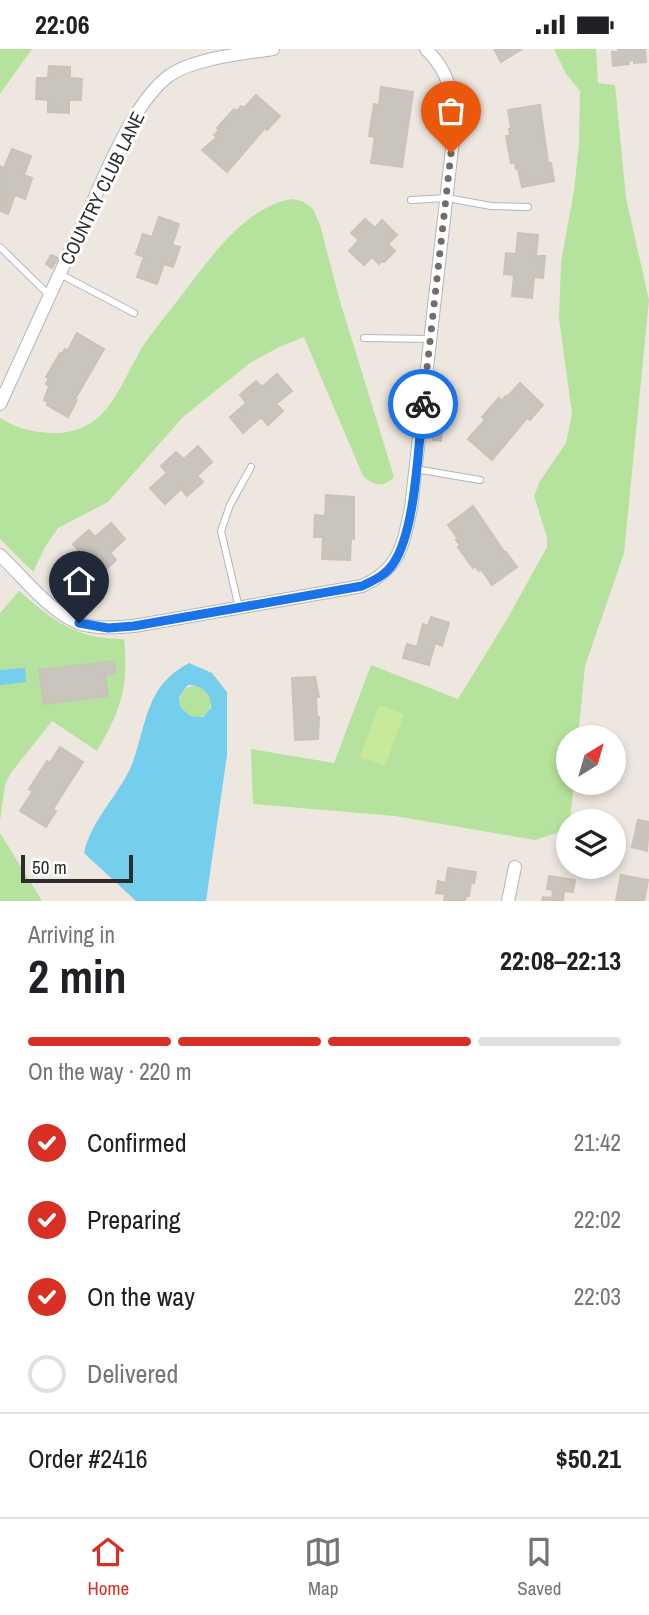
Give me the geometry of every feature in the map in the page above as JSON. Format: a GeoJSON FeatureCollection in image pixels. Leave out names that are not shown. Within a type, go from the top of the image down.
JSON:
{"type":"FeatureCollection","features":[{"type":"Feature","properties":{"kind":"street","name":"COUNTRY CLUB LANE"},"geometry":{"type":"LineString","coordinates":[[1,398],[128,129],[156,88],[178,70],[219,58],[272,49]]}},
{"type":"Feature","properties":{"kind":"street"},"geometry":{"type":"LineString","coordinates":[[0,555],[51,604],[73,621],[108,628],[134,626],[362,586],[380,578],[393,564],[402,545],[411,507],[454,131],[450,83],[426,49]]}},
{"type":"Feature","properties":{"kind":"street"},"geometry":{"type":"LineString","coordinates":[[508,901],[515,867]]}},
{"type":"Feature","properties":{"kind":"lane"},"geometry":{"type":"LineString","coordinates":[[411,200],[447,198],[491,206],[528,207]]}},
{"type":"Feature","properties":{"kind":"lane"},"geometry":{"type":"LineString","coordinates":[[0,247],[50,296]]}},
{"type":"Feature","properties":{"kind":"lane"},"geometry":{"type":"LineString","coordinates":[[60,274],[134,313]]}},
{"type":"Feature","properties":{"kind":"lane"},"geometry":{"type":"LineString","coordinates":[[364,338],[430,339]]}},
{"type":"Feature","properties":{"kind":"lane"},"geometry":{"type":"LineString","coordinates":[[239,608],[221,531],[229,505],[251,467]]}},
{"type":"Feature","properties":{"kind":"lane"},"geometry":{"type":"LineString","coordinates":[[415,470],[480,480]]}},
{"type":"Feature","properties":{"kind":"green space"},"geometry":{"type":"Polygon","coordinates":[[[0,49],[32,49],[0,94],[0,49]]]}},
{"type":"Feature","properties":{"kind":"green space"},"geometry":{"type":"Polygon","coordinates":[[[554,49],[596,49],[598,83],[615,85],[626,198],[649,300],[624,553],[585,666],[579,725],[556,725],[556,795],[573,795],[571,809],[556,809],[556,833],[535,840],[395,816],[253,804],[251,749],[334,763],[371,665],[458,699],[547,547],[547,537],[534,496],[540,481],[566,443],[572,414],[559,318],[561,262],[574,191],[579,144],[580,91],[566,74],[554,49]]]}},
{"type":"Feature","properties":{"kind":"green space"},"geometry":{"type":"Polygon","coordinates":[[[291,199],[302,201],[313,209],[320,225],[340,301],[394,477],[386,483],[378,484],[363,476],[304,337],[250,363],[183,417],[108,502],[58,528],[33,572],[0,539],[0,418],[24,429],[51,433],[71,431],[100,416],[119,390],[145,343],[228,237],[257,213],[291,199]]]}},
{"type":"Feature","properties":{"kind":"green space"},"geometry":{"type":"Polygon","coordinates":[[[19,591],[43,611],[78,632],[124,639],[124,685],[112,723],[97,751],[52,721],[10,774],[5,785],[0,821],[0,613],[19,591]]]}},
{"type":"Feature","properties":{"kind":"green space"},"geometry":{"type":"Polygon","coordinates":[[[195,686],[207,690],[211,702],[207,714],[195,718],[183,714],[179,702],[183,690],[195,686]]]}},
{"type":"Feature","properties":{"kind":"green space"},"geometry":{"type":"Polygon","coordinates":[[[379,705],[404,714],[385,766],[360,757],[379,705]]]}},
{"type":"Feature","properties":{"kind":"green space"},"geometry":{"type":"Polygon","coordinates":[[[0,833],[42,901],[0,901],[0,833]]]}},
{"type":"Feature","properties":{"kind":"water"},"geometry":{"type":"Polygon","coordinates":[[[189,663],[212,673],[227,692],[227,755],[206,901],[136,901],[84,853],[92,830],[130,769],[148,710],[157,692],[167,679],[189,663]],[[188,685],[179,697],[180,707],[190,716],[203,717],[211,708],[210,699],[205,691],[188,685]]]}},
{"type":"Feature","properties":{"kind":"water"},"geometry":{"type":"Polygon","coordinates":[[[25,668],[26,682],[0,685],[0,670],[25,668]]]}},
{"type":"Feature","properties":{"kind":"building"},"geometry":{"type":"Polygon","coordinates":[[[494,49],[522,49],[501,62],[494,49]]]}},
{"type":"Feature","properties":{"kind":"building"},"geometry":{"type":"Polygon","coordinates":[[[618,49],[645,49],[646,62],[634,63],[634,60],[628,61],[629,64],[613,66],[612,52],[619,52],[618,49]]]}},
{"type":"Feature","properties":{"kind":"building"},"geometry":{"type":"Polygon","coordinates":[[[49,66],[70,67],[70,78],[82,79],[81,100],[69,100],[69,113],[48,112],[48,100],[36,99],[37,78],[48,78],[49,66]]]}},
{"type":"Feature","properties":{"kind":"building"},"geometry":{"type":"Polygon","coordinates":[[[381,87],[413,92],[402,167],[371,163],[375,137],[369,136],[374,104],[379,105],[381,87]]]}},
{"type":"Feature","properties":{"kind":"building"},"geometry":{"type":"Polygon","coordinates":[[[256,95],[280,116],[267,130],[265,128],[227,172],[202,150],[217,137],[214,135],[219,130],[217,128],[234,109],[237,111],[241,106],[244,108],[256,95]]]}},
{"type":"Feature","properties":{"kind":"building"},"geometry":{"type":"Polygon","coordinates":[[[540,105],[548,163],[551,163],[554,181],[522,187],[515,162],[511,163],[506,136],[510,136],[511,128],[508,110],[540,105]]]}},
{"type":"Feature","properties":{"kind":"building"},"geometry":{"type":"Polygon","coordinates":[[[12,149],[31,156],[24,175],[32,178],[25,199],[15,195],[8,214],[0,211],[0,166],[4,168],[12,149]]]}},
{"type":"Feature","properties":{"kind":"building"},"geometry":{"type":"Polygon","coordinates":[[[159,217],[179,224],[172,245],[180,247],[173,267],[164,264],[157,284],[137,277],[144,257],[136,254],[143,234],[152,237],[159,217]]]}},
{"type":"Feature","properties":{"kind":"building"},"geometry":{"type":"Polygon","coordinates":[[[365,219],[375,228],[382,220],[397,235],[388,244],[395,251],[379,264],[372,257],[364,265],[349,251],[359,240],[351,233],[365,219]]]}},
{"type":"Feature","properties":{"kind":"building"},"geometry":{"type":"Polygon","coordinates":[[[518,233],[538,235],[536,256],[545,256],[543,278],[534,277],[532,298],[512,296],[514,275],[504,274],[506,253],[516,254],[518,233]]]}},
{"type":"Feature","properties":{"kind":"building"},"geometry":{"type":"Polygon","coordinates":[[[51,255],[58,258],[52,268],[46,264],[51,255]]]}},
{"type":"Feature","properties":{"kind":"building"},"geometry":{"type":"Polygon","coordinates":[[[77,333],[104,349],[75,399],[77,400],[68,417],[47,405],[48,402],[44,400],[49,386],[46,384],[49,378],[46,377],[60,353],[68,350],[77,333]]]}},
{"type":"Feature","properties":{"kind":"building"},"geometry":{"type":"Polygon","coordinates":[[[277,374],[292,391],[276,404],[283,411],[268,425],[261,417],[243,433],[230,417],[246,403],[240,395],[256,381],[262,387],[277,374]]]}},
{"type":"Feature","properties":{"kind":"building"},"geometry":{"type":"Polygon","coordinates":[[[520,383],[543,405],[530,420],[527,418],[492,460],[468,439],[485,420],[482,417],[499,398],[501,401],[507,397],[520,383]]]}},
{"type":"Feature","properties":{"kind":"building"},"geometry":{"type":"Polygon","coordinates":[[[434,429],[442,429],[441,441],[433,440],[434,429]]]}},
{"type":"Feature","properties":{"kind":"building"},"geometry":{"type":"Polygon","coordinates":[[[198,446],[212,462],[197,476],[203,482],[187,496],[181,489],[165,504],[150,488],[167,473],[161,466],[176,452],[184,459],[198,446]]]}},
{"type":"Feature","properties":{"kind":"building"},"geometry":{"type":"Polygon","coordinates":[[[326,495],[354,497],[354,539],[351,539],[350,560],[322,559],[323,537],[314,537],[315,515],[325,516],[326,495]]]}},
{"type":"Feature","properties":{"kind":"building"},"geometry":{"type":"Polygon","coordinates":[[[473,506],[517,567],[492,585],[481,569],[479,571],[475,566],[473,568],[458,547],[458,539],[448,525],[473,506]]]}},
{"type":"Feature","properties":{"kind":"building"},"geometry":{"type":"Polygon","coordinates":[[[111,523],[125,539],[110,553],[116,560],[100,575],[94,568],[79,582],[64,566],[80,552],[73,544],[89,530],[95,537],[111,523]]]}},
{"type":"Feature","properties":{"kind":"building"},"geometry":{"type":"Polygon","coordinates":[[[431,617],[449,623],[442,646],[435,643],[429,665],[403,658],[407,644],[417,647],[423,624],[428,626],[431,617]]]}},
{"type":"Feature","properties":{"kind":"building"},"geometry":{"type":"Polygon","coordinates":[[[114,661],[116,673],[105,675],[108,696],[44,704],[39,670],[114,661]]]}},
{"type":"Feature","properties":{"kind":"building"},"geometry":{"type":"Polygon","coordinates":[[[315,677],[319,697],[316,697],[318,739],[295,740],[292,678],[315,677]]]}},
{"type":"Feature","properties":{"kind":"building"},"geometry":{"type":"Polygon","coordinates":[[[60,747],[83,762],[53,809],[56,811],[46,827],[20,811],[33,791],[29,789],[47,761],[50,763],[60,747]]]}},
{"type":"Feature","properties":{"kind":"building"},"geometry":{"type":"Polygon","coordinates":[[[638,820],[649,822],[647,851],[632,847],[638,820]]]}},
{"type":"Feature","properties":{"kind":"building"},"geometry":{"type":"Polygon","coordinates":[[[448,868],[476,872],[465,901],[444,901],[445,894],[436,893],[438,881],[446,883],[448,868]]]}},
{"type":"Feature","properties":{"kind":"building"},"geometry":{"type":"Polygon","coordinates":[[[549,876],[575,880],[573,892],[564,891],[563,901],[542,901],[543,897],[552,898],[553,890],[547,889],[549,876]]]}},
{"type":"Feature","properties":{"kind":"building"},"geometry":{"type":"Polygon","coordinates":[[[626,876],[648,880],[644,901],[616,901],[620,879],[626,879],[626,876]]]}},
{"type":"Feature","properties":{"kind":"way so far"},"geometry":{"type":"LineString","coordinates":[[423,404],[451,153]]}},
{"type":"Feature","properties":{"kind":"route"},"geometry":{"type":"LineString","coordinates":[[79,623],[108,628],[134,626],[362,586],[380,578],[393,564],[406,534],[423,404]]}}]}
